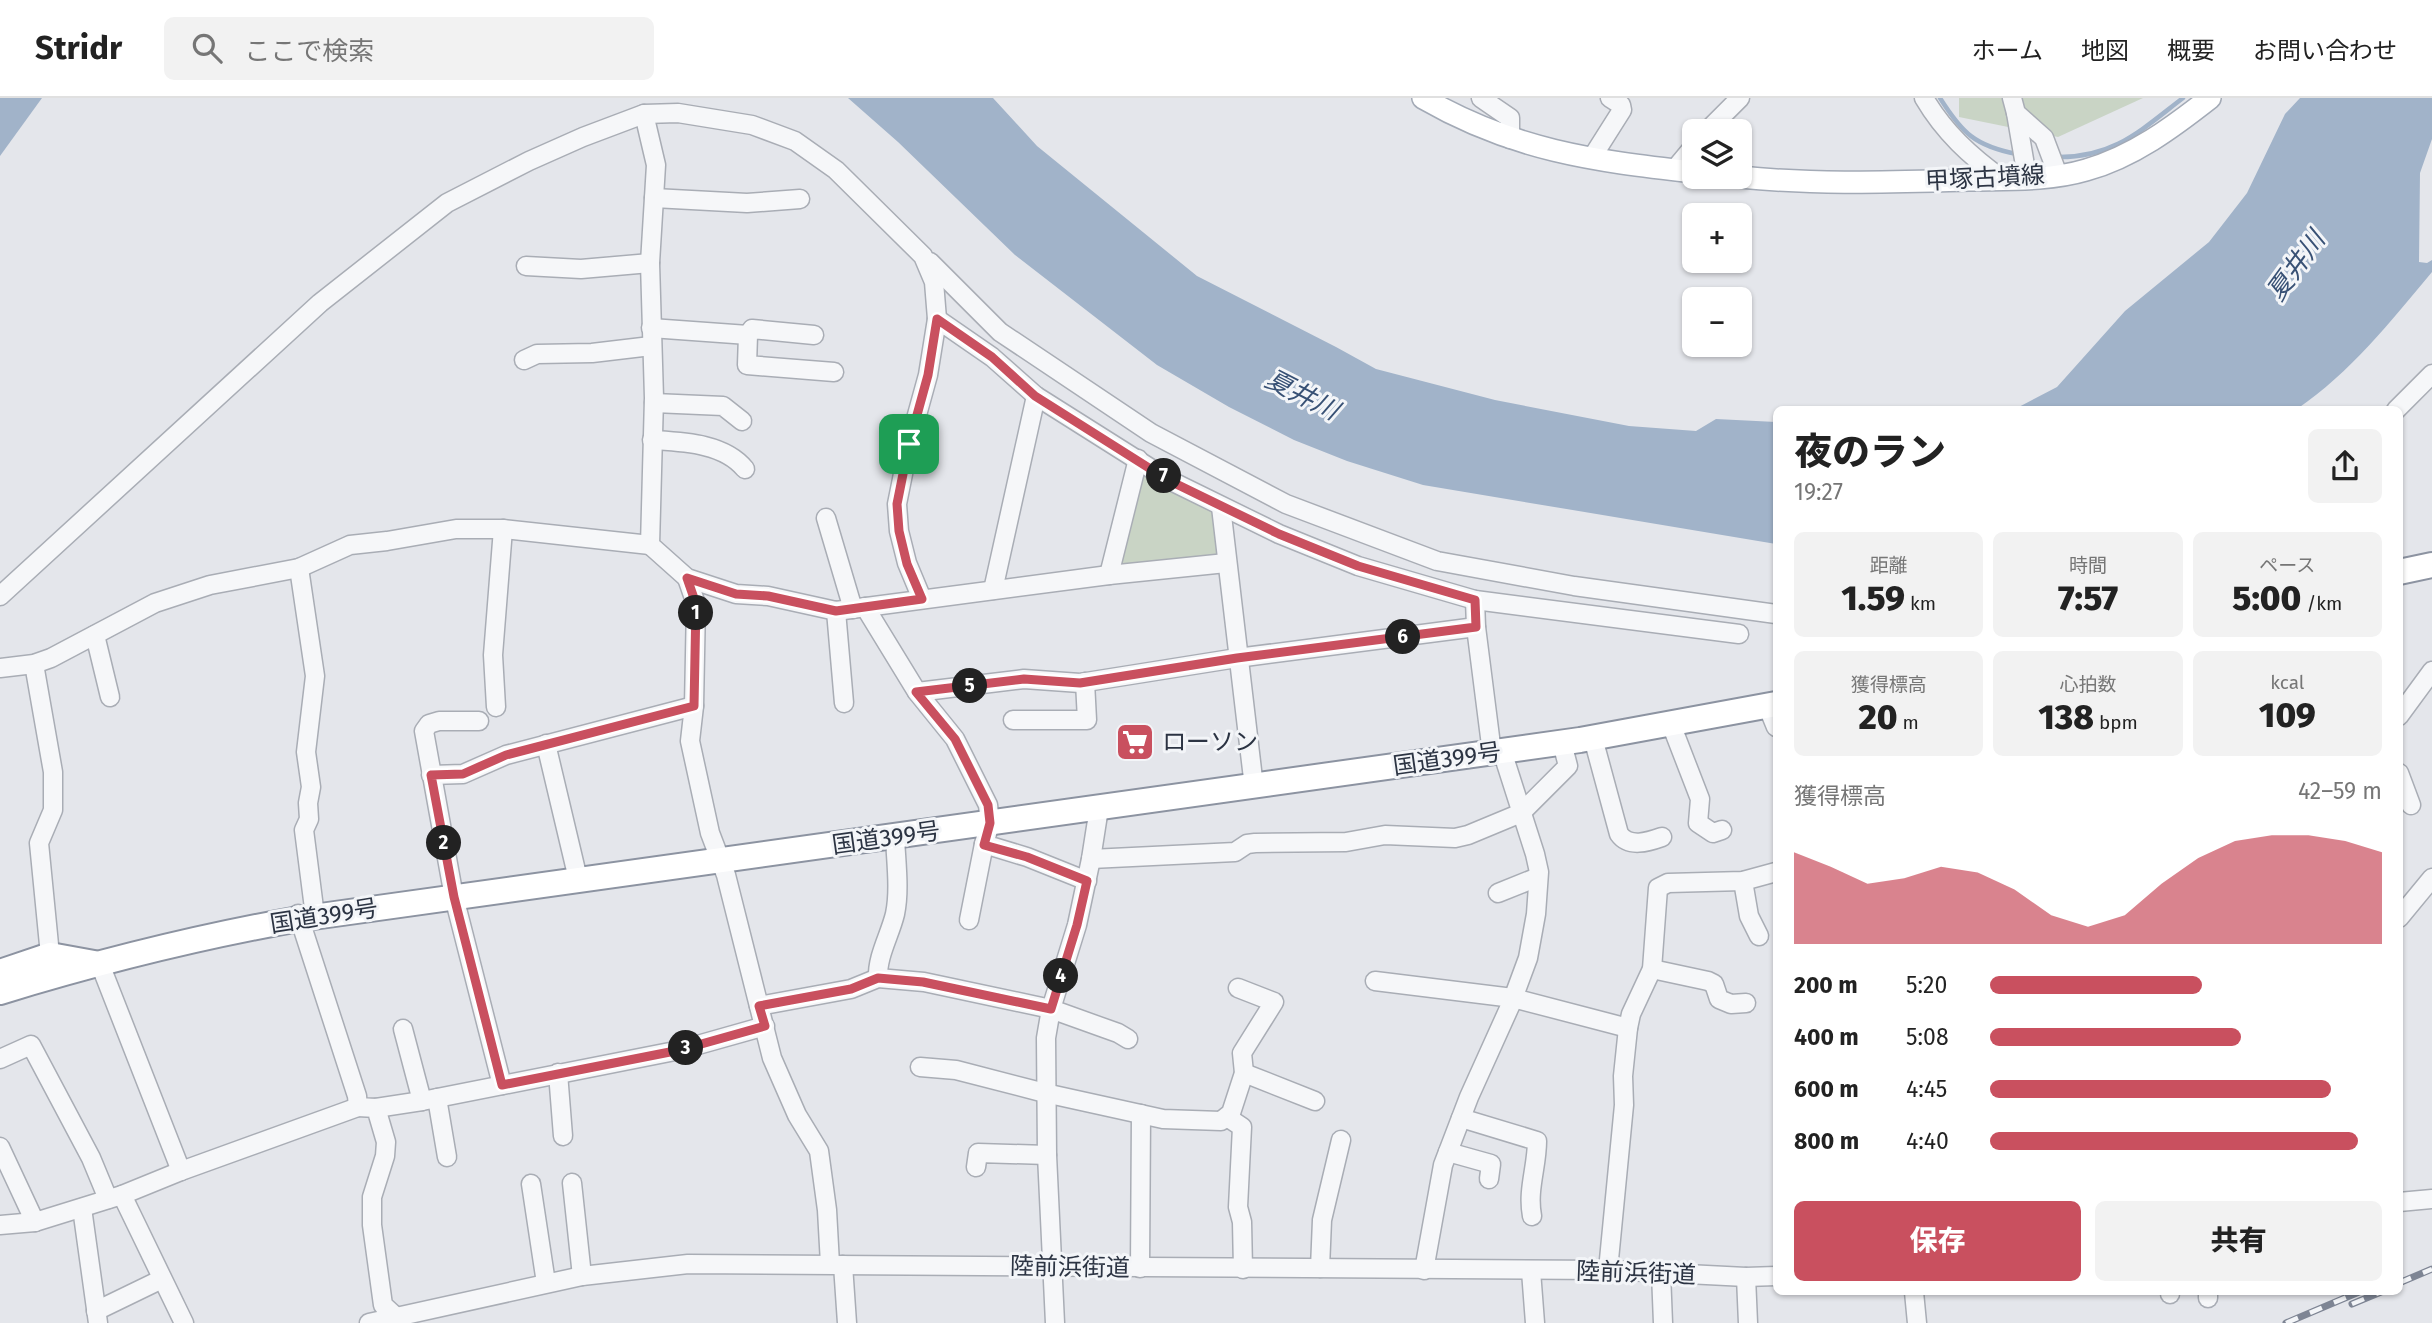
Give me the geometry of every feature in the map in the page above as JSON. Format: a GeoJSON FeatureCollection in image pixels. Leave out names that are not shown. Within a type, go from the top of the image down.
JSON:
{"type":"FeatureCollection","features":[{"type":"Feature","properties":{"kind":"highway"},"geometry":{"type":"LineString","coordinates":[[2403,571],[2432,565]]}},
{"type":"Feature","properties":{"kind":"highway","name":"国道399号"},"geometry":{"type":"LineString","coordinates":[[0,992],[233,930],[304,916],[895,837],[987,834],[1099,808],[1562,743],[1671,724],[1773,712]]}},
{"type":"Feature","properties":{"kind":"highway"},"geometry":{"type":"LineString","coordinates":[[0,972],[50,955],[100,964]]}},
{"type":"Feature","properties":{"kind":"main road"},"geometry":{"type":"LineString","coordinates":[[1423,98],[1479,127],[1510,139],[1591,159],[1682,171]]}},
{"type":"Feature","properties":{"kind":"main road","name":"甲塚古墳線"},"geometry":{"type":"LineString","coordinates":[[1752,178],[1837,184],[2002,179],[2026,172],[2056,169],[2085,171],[2118,159],[2174,127],[2210,98]]}},
{"type":"Feature","properties":{"kind":"street"},"geometry":{"type":"LineString","coordinates":[[1481,98],[1510,118],[1510,139]]}},
{"type":"Feature","properties":{"kind":"street"},"geometry":{"type":"LineString","coordinates":[[1591,159],[1622,110],[1622,105],[1610,98]]}},
{"type":"Feature","properties":{"kind":"street"},"geometry":{"type":"LineString","coordinates":[[1719,119],[1740,98]]}},
{"type":"Feature","properties":{"kind":"street"},"geometry":{"type":"LineString","coordinates":[[1924,98],[1955,141],[2002,179]]}},
{"type":"Feature","properties":{"kind":"street"},"geometry":{"type":"LineString","coordinates":[[0,596],[320,303],[447,203],[540,156],[644,114],[678,113],[752,125],[795,141],[836,170],[1000,332],[1151,433],[1286,504],[1437,561],[1574,586],[1773,614]]}},
{"type":"Feature","properties":{"kind":"street"},"geometry":{"type":"LineString","coordinates":[[2016,113],[2044,138],[2056,169]]}},
{"type":"Feature","properties":{"kind":"street"},"geometry":{"type":"LineString","coordinates":[[2016,113],[2026,172]]}},
{"type":"Feature","properties":{"kind":"street"},"geometry":{"type":"LineString","coordinates":[[644,114],[656,165],[650,263],[653,403],[650,545]]}},
{"type":"Feature","properties":{"kind":"street"},"geometry":{"type":"LineString","coordinates":[[654,198],[747,203],[800,199]]}},
{"type":"Feature","properties":{"kind":"street"},"geometry":{"type":"LineString","coordinates":[[922,599],[907,564],[899,531],[897,504],[909,444],[928,375],[937,319],[934,282],[923,256]]}},
{"type":"Feature","properties":{"kind":"street"},"geometry":{"type":"LineString","coordinates":[[526,266],[581,269],[650,263]]}},
{"type":"Feature","properties":{"kind":"street"},"geometry":{"type":"LineString","coordinates":[[937,319],[992,357],[1035,396],[1168,480],[1279,534],[1358,566],[1475,600],[1739,634]]}},
{"type":"Feature","properties":{"kind":"street"},"geometry":{"type":"LineString","coordinates":[[814,335],[752,329],[748,335],[747,365],[834,372]]}},
{"type":"Feature","properties":{"kind":"street"},"geometry":{"type":"LineString","coordinates":[[524,360],[537,354],[592,353],[651,337],[748,335]]}},
{"type":"Feature","properties":{"kind":"street"},"geometry":{"type":"LineString","coordinates":[[2400,406],[2432,374]]}},
{"type":"Feature","properties":{"kind":"street"},"geometry":{"type":"LineString","coordinates":[[993,590],[1035,396]]}},
{"type":"Feature","properties":{"kind":"street"},"geometry":{"type":"LineString","coordinates":[[653,403],[723,406],[742,421]]}},
{"type":"Feature","properties":{"kind":"street"},"geometry":{"type":"LineString","coordinates":[[652,440],[701,445],[732,456],[745,469]]}},
{"type":"Feature","properties":{"kind":"street"},"geometry":{"type":"LineString","coordinates":[[1109,575],[1138,459]]}},
{"type":"Feature","properties":{"kind":"street"},"geometry":{"type":"LineString","coordinates":[[1221,507],[1254,787]]}},
{"type":"Feature","properties":{"kind":"street"},"geometry":{"type":"LineString","coordinates":[[826,518],[851,609],[844,703]]}},
{"type":"Feature","properties":{"kind":"street"},"geometry":{"type":"LineString","coordinates":[[0,668],[34,664],[51,658],[155,603],[209,585],[299,568],[349,545],[456,529],[503,529],[650,545],[687,578],[736,594],[768,596],[851,609],[1109,575],[1226,563]]}},
{"type":"Feature","properties":{"kind":"street"},"geometry":{"type":"LineString","coordinates":[[496,707],[493,655],[503,529]]}},
{"type":"Feature","properties":{"kind":"street"},"geometry":{"type":"LineString","coordinates":[[299,568],[315,676],[306,752],[311,787],[309,819],[304,830],[304,916],[358,1107]]}},
{"type":"Feature","properties":{"kind":"street"},"geometry":{"type":"LineString","coordinates":[[687,578],[696,604],[694,706],[690,741],[710,833],[726,875],[777,1069],[797,1115],[819,1151],[847,1323]]}},
{"type":"Feature","properties":{"kind":"street"},"geometry":{"type":"LineString","coordinates":[[1424,1270],[1443,1166],[1528,958],[1536,914],[1538,877],[1535,854],[1497,752],[1476,627],[1475,600]]}},
{"type":"Feature","properties":{"kind":"street"},"geometry":{"type":"LineString","coordinates":[[851,609],[955,739],[988,805],[987,834],[968,920]]}},
{"type":"Feature","properties":{"kind":"street"},"geometry":{"type":"LineString","coordinates":[[916,692],[1024,679],[1085,682],[1237,658],[1476,627]]}},
{"type":"Feature","properties":{"kind":"street"},"geometry":{"type":"LineString","coordinates":[[95,635],[110,697]]}},
{"type":"Feature","properties":{"kind":"street"},"geometry":{"type":"LineString","coordinates":[[34,664],[53,772],[53,810],[38,843],[50,955]]}},
{"type":"Feature","properties":{"kind":"street"},"geometry":{"type":"LineString","coordinates":[[2403,711],[2432,671]]}},
{"type":"Feature","properties":{"kind":"street"},"geometry":{"type":"LineString","coordinates":[[1013,720],[1087,720],[1085,682]]}},
{"type":"Feature","properties":{"kind":"street"},"geometry":{"type":"LineString","coordinates":[[431,775],[463,774],[506,755],[694,706]]}},
{"type":"Feature","properties":{"kind":"street"},"geometry":{"type":"LineString","coordinates":[[479,722],[439,721],[429,724],[424,731],[454,897],[502,1085]]}},
{"type":"Feature","properties":{"kind":"street"},"geometry":{"type":"LineString","coordinates":[[1671,724],[1700,799],[1698,823],[1713,833],[1722,831]]}},
{"type":"Feature","properties":{"kind":"street"},"geometry":{"type":"LineString","coordinates":[[1593,738],[1619,834],[1623,840],[1644,842],[1662,837]]}},
{"type":"Feature","properties":{"kind":"street"},"geometry":{"type":"LineString","coordinates":[[1091,859],[1235,852],[1247,844],[1255,843],[1346,842],[1402,835],[1455,838],[1468,835],[1521,813],[1568,766],[1562,743]]}},
{"type":"Feature","properties":{"kind":"street"},"geometry":{"type":"LineString","coordinates":[[546,744],[578,879]]}},
{"type":"Feature","properties":{"kind":"street"},"geometry":{"type":"LineString","coordinates":[[2403,784],[2411,805]]}},
{"type":"Feature","properties":{"kind":"street"},"geometry":{"type":"LineString","coordinates":[[1055,1323],[1045,1093],[1046,1038],[1051,1009],[1077,925],[1099,808]]}},
{"type":"Feature","properties":{"kind":"street"},"geometry":{"type":"LineString","coordinates":[[987,834],[1027,857],[1087,881]]}},
{"type":"Feature","properties":{"kind":"street"},"geometry":{"type":"LineString","coordinates":[[878,978],[878,967],[895,912],[898,878],[895,837]]}},
{"type":"Feature","properties":{"kind":"street"},"geometry":{"type":"LineString","coordinates":[[1608,1270],[1623,1117],[1623,1076],[1628,1028],[1631,1014],[1652,969],[1658,888],[1668,883],[1743,881],[1773,873]]}},
{"type":"Feature","properties":{"kind":"street"},"geometry":{"type":"LineString","coordinates":[[1498,893],[1538,877]]}},
{"type":"Feature","properties":{"kind":"street"},"geometry":{"type":"LineString","coordinates":[[2403,913],[2432,878]]}},
{"type":"Feature","properties":{"kind":"street"},"geometry":{"type":"LineString","coordinates":[[1743,881],[1749,916],[1759,936]]}},
{"type":"Feature","properties":{"kind":"street"},"geometry":{"type":"LineString","coordinates":[[100,964],[181,1171]]}},
{"type":"Feature","properties":{"kind":"street"},"geometry":{"type":"LineString","coordinates":[[1652,969],[1708,981],[1714,984],[1719,999],[1731,1004],[1746,1003]]}},
{"type":"Feature","properties":{"kind":"street"},"geometry":{"type":"LineString","coordinates":[[759,1006],[851,989],[878,978],[923,982],[1051,1009],[1118,1033],[1128,1040]]}},
{"type":"Feature","properties":{"kind":"street"},"geometry":{"type":"LineString","coordinates":[[1375,981],[1513,998],[1628,1028]]}},
{"type":"Feature","properties":{"kind":"street"},"geometry":{"type":"LineString","coordinates":[[920,1067],[956,1070],[1163,1119],[1208,1123],[1221,1121],[1231,1113],[1244,1073],[1242,1053],[1274,1002],[1238,988]]}},
{"type":"Feature","properties":{"kind":"street"},"geometry":{"type":"LineString","coordinates":[[0,1225],[35,1222],[82,1208],[358,1107],[376,1108],[430,1100],[680,1050],[765,1026]]}},
{"type":"Feature","properties":{"kind":"street"},"geometry":{"type":"LineString","coordinates":[[403,1029],[430,1100],[447,1157]]}},
{"type":"Feature","properties":{"kind":"street"},"geometry":{"type":"LineString","coordinates":[[0,1059],[31,1045],[184,1323]]}},
{"type":"Feature","properties":{"kind":"street"},"geometry":{"type":"LineString","coordinates":[[558,1073],[563,1136]]}},
{"type":"Feature","properties":{"kind":"street"},"geometry":{"type":"LineString","coordinates":[[1244,1073],[1315,1101]]}},
{"type":"Feature","properties":{"kind":"street"},"geometry":{"type":"LineString","coordinates":[[376,1108],[386,1142],[385,1156],[372,1197],[372,1225],[383,1304],[396,1319]]}},
{"type":"Feature","properties":{"kind":"street"},"geometry":{"type":"LineString","coordinates":[[1140,1268],[1141,1114]]}},
{"type":"Feature","properties":{"kind":"street"},"geometry":{"type":"LineString","coordinates":[[1227,1117],[1242,1127],[1238,1208],[1242,1222],[1243,1269]]}},
{"type":"Feature","properties":{"kind":"street"},"geometry":{"type":"LineString","coordinates":[[1461,1118],[1537,1141],[1537,1159],[1529,1201],[1532,1216]]}},
{"type":"Feature","properties":{"kind":"street"},"geometry":{"type":"LineString","coordinates":[[1320,1268],[1322,1220],[1340,1140]]}},
{"type":"Feature","properties":{"kind":"street"},"geometry":{"type":"LineString","coordinates":[[0,1147],[35,1222]]}},
{"type":"Feature","properties":{"kind":"street"},"geometry":{"type":"LineString","coordinates":[[1448,1152],[1491,1164],[1489,1179]]}},
{"type":"Feature","properties":{"kind":"street"},"geometry":{"type":"LineString","coordinates":[[976,1167],[978,1153],[1047,1155]]}},
{"type":"Feature","properties":{"kind":"street"},"geometry":{"type":"LineString","coordinates":[[572,1183],[582,1276]]}},
{"type":"Feature","properties":{"kind":"street"},"geometry":{"type":"LineString","coordinates":[[531,1184],[546,1283]]}},
{"type":"Feature","properties":{"kind":"street"},"geometry":{"type":"LineString","coordinates":[[2403,1202],[2432,1199]]}},
{"type":"Feature","properties":{"kind":"street"},"geometry":{"type":"LineString","coordinates":[[82,1208],[97,1317],[162,1279]]}},
{"type":"Feature","properties":{"kind":"street","name":"陸前浜街道"},"geometry":{"type":"LineString","coordinates":[[369,1323],[582,1276],[688,1265],[1608,1270],[1773,1276]]}},
{"type":"Feature","properties":{"kind":"street"},"geometry":{"type":"LineString","coordinates":[[1531,1271],[1535,1323]]}},
{"type":"Feature","properties":{"kind":"street"},"geometry":{"type":"LineString","coordinates":[[1661,1273],[1663,1323]]}},
{"type":"Feature","properties":{"kind":"street"},"geometry":{"type":"LineString","coordinates":[[1746,1277],[1748,1323]]}},
{"type":"Feature","properties":{"kind":"street"},"geometry":{"type":"LineString","coordinates":[[1914,1295],[1917,1323]]}},
{"type":"Feature","properties":{"kind":"green space"},"geometry":{"type":"Polygon","coordinates":[[[1959,98],[2143,98],[2058,137],[1959,117],[1959,98]]]}},
{"type":"Feature","properties":{"kind":"green space"},"geometry":{"type":"Polygon","coordinates":[[[1141,475],[1214,511],[1219,552],[1217,557],[1116,569],[1141,475]]]}},
{"type":"Feature","properties":{"kind":"water"},"geometry":{"type":"Polygon","coordinates":[[[0,98],[42,98],[0,156],[0,98]]]}},
{"type":"Feature","properties":{"kind":"water","name":"夏井川"},"geometry":{"type":"Polygon","coordinates":[[[848,98],[993,98],[1037,146],[1197,276],[1376,369],[1495,400],[1629,426],[1696,431],[1716,419],[1773,422],[1773,543],[1423,485],[1347,461],[1294,440],[1229,407],[1157,365],[1015,255],[898,142],[848,98]]]}},
{"type":"Feature","properties":{"kind":"water","name":"夏井川"},"geometry":{"type":"Polygon","coordinates":[[[2300,98],[2432,98],[2432,139],[2420,173],[2419,262],[2427,263],[2432,260],[2432,272],[2369,345],[2335,379],[2301,406],[2021,406],[2057,387],[2125,311],[2209,242],[2247,193],[2285,114],[2300,98]]]}},
{"type":"Feature","properties":{"kind":"waterway"},"geometry":{"type":"LineString","coordinates":[[1940,98],[1955,120],[1971,136],[1990,147],[2017,154]]}},
{"type":"Feature","properties":{"kind":"waterway"},"geometry":{"type":"LineString","coordinates":[[2057,157],[2095,153],[2126,140],[2183,98]]}},
{"type":"Feature","properties":{"kind":"railway"},"geometry":{"type":"LineString","coordinates":[[2403,1281],[2432,1269]]}},
{"type":"Feature","properties":{"kind":"railway"},"geometry":{"type":"LineString","coordinates":[[2286,1323],[2352,1295]]}},
{"type":"Feature","properties":{"kind":"railway"},"geometry":{"type":"LineString","coordinates":[[2352,1304],[2374,1295]]}},
{"type":"Feature","properties":{"kind":"place","name":"ローソン"},"geometry":{"type":"Point","coordinates":[1135,742]}},
{"type":"Feature","properties":{"kind":"route"},"geometry":{"type":"LineString","coordinates":[[937,319],[992,357],[1035,396],[1168,480],[1279,534],[1358,566],[1475,600],[1476,627],[1237,658],[1080,683],[1024,679],[916,692],[955,739],[988,805],[990,823],[984,845],[1027,857],[1087,881],[1077,925],[1051,1009],[923,982],[878,978],[851,989],[759,1006],[765,1026],[680,1050],[502,1085],[454,897],[431,775],[463,774],[506,755],[694,706],[696,604],[687,578],[736,594],[768,596],[836,611],[922,599],[907,564],[899,531],[897,504],[909,444],[928,375],[937,319]]}}]}
